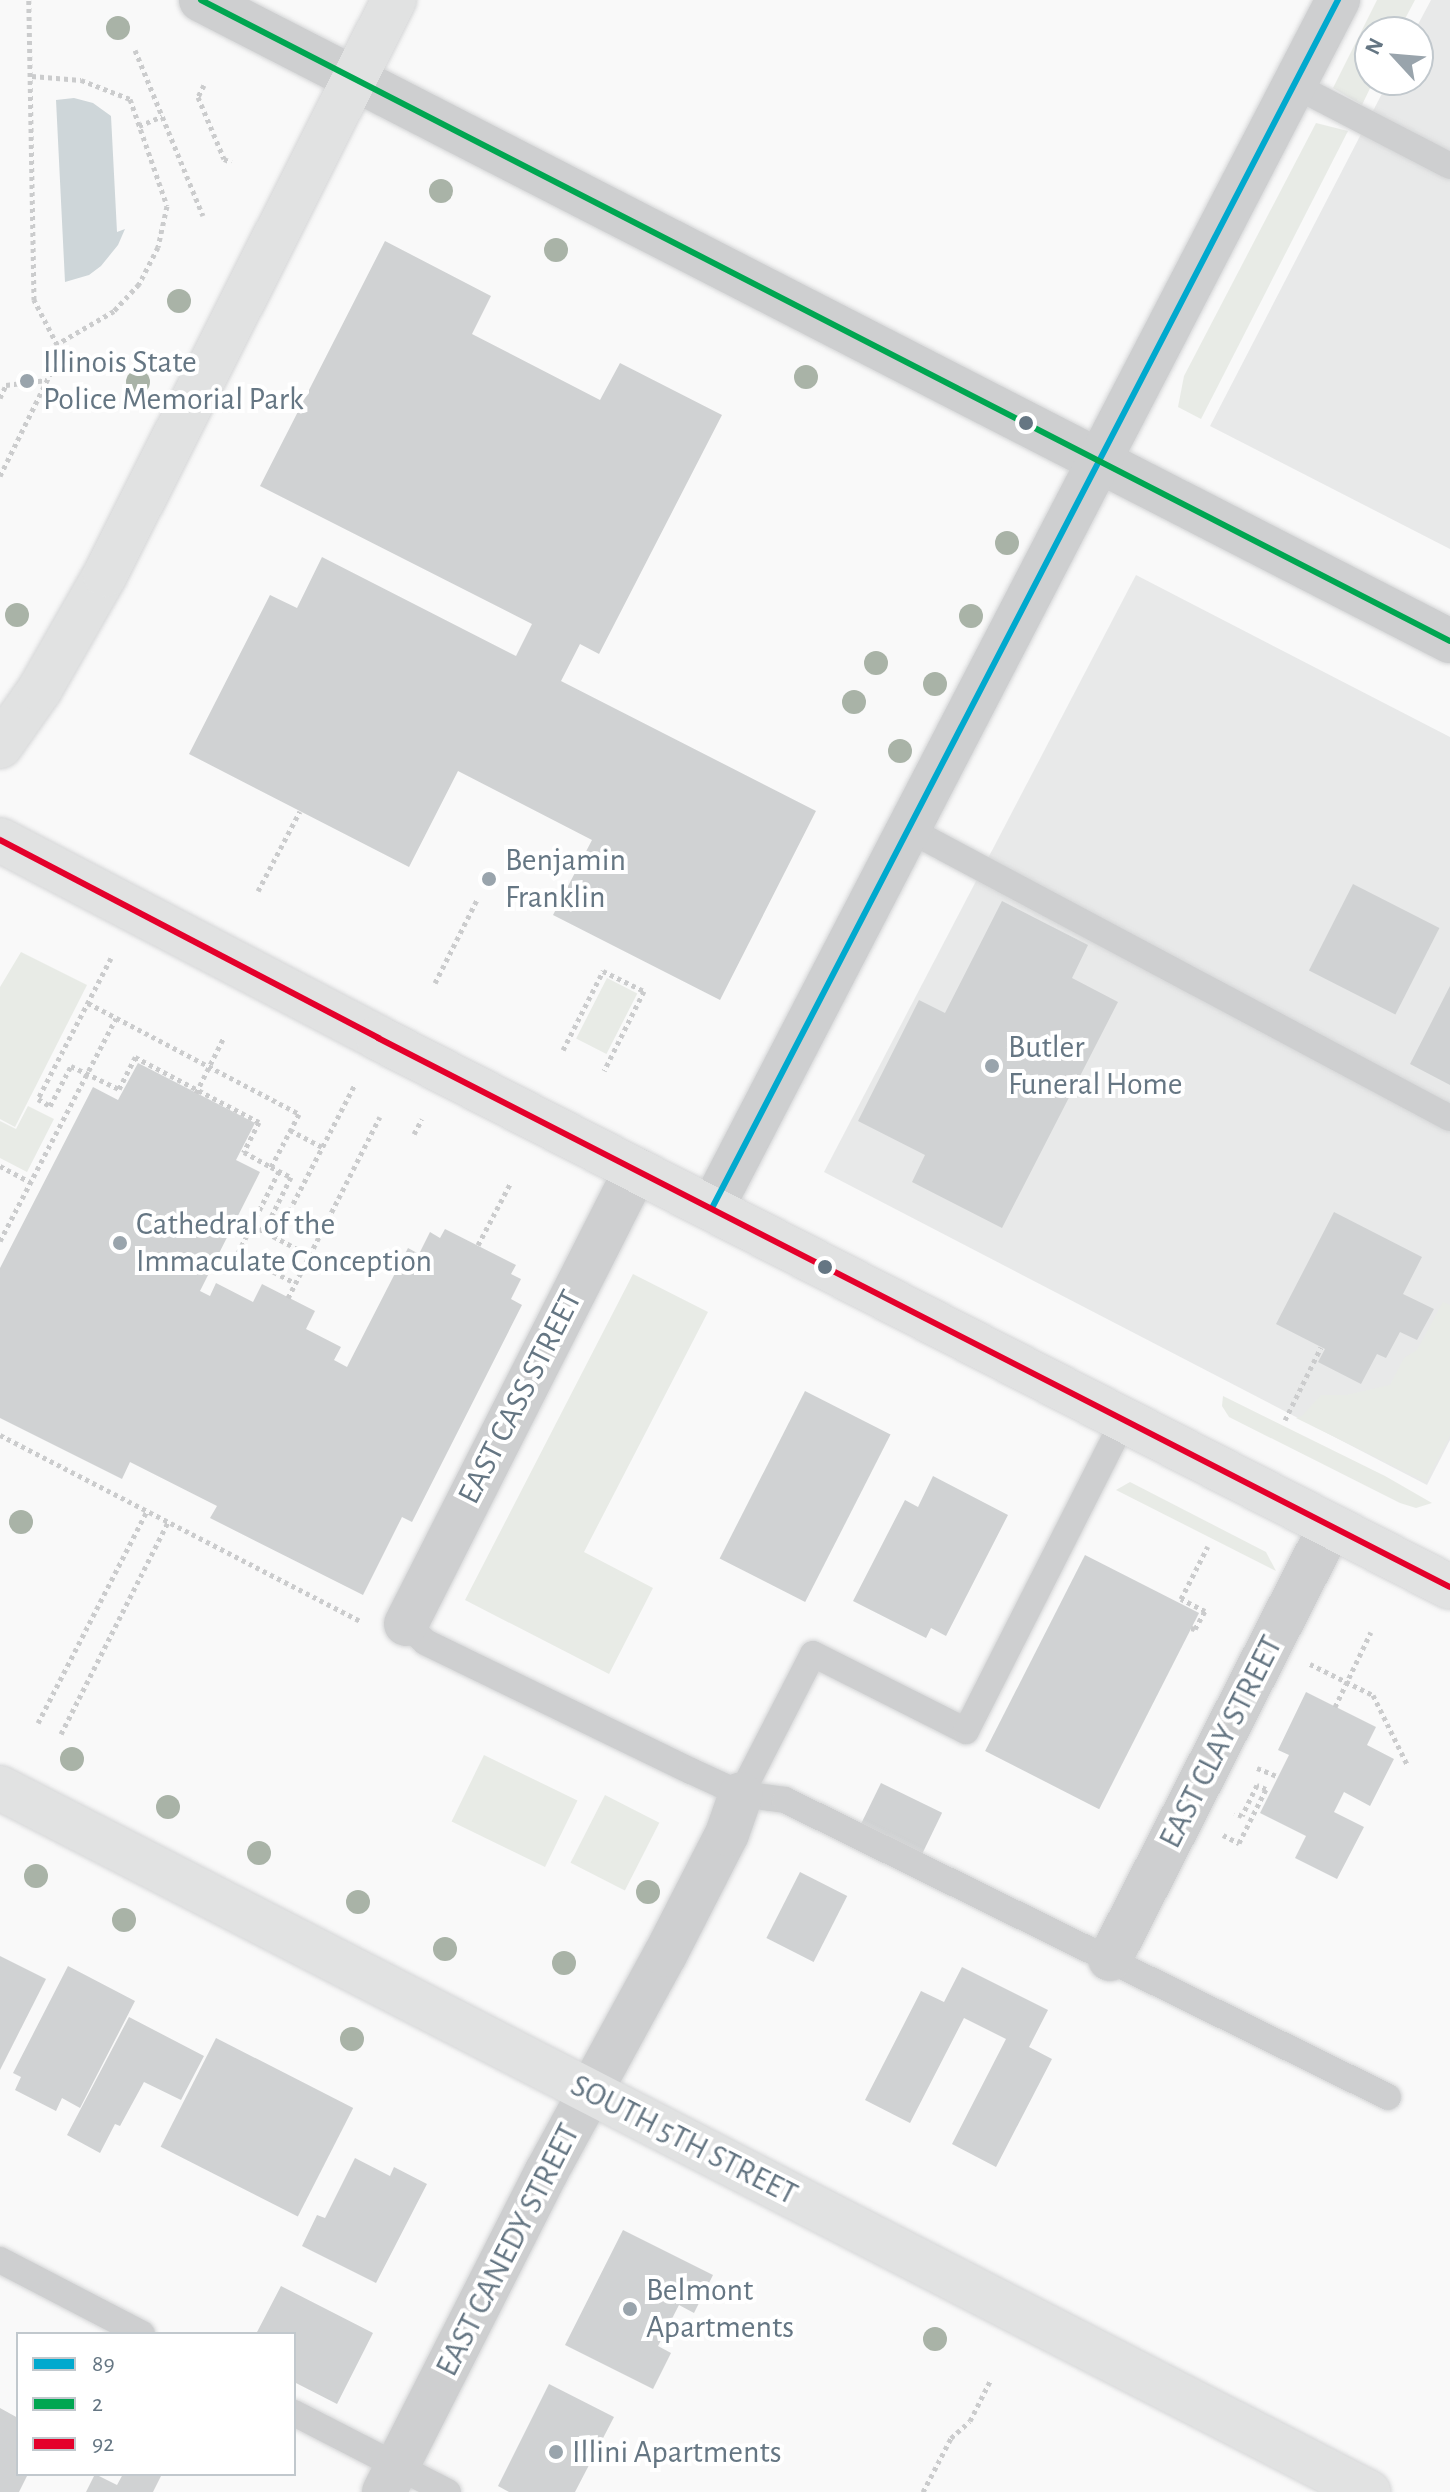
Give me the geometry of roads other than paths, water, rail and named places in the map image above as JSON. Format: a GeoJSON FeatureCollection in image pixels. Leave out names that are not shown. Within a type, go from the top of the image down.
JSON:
{"type":"FeatureCollection","features":[{"type":"Feature","properties":{"kind":"main road"},"geometry":{"type":"LineString","coordinates":[[0,746],[40,689],[105,575],[323,148],[394,0]]}},
{"type":"Feature","properties":{"kind":"main road"},"geometry":{"type":"LineString","coordinates":[[0,840],[636,1170],[1450,1586]]}},
{"type":"Feature","properties":{"kind":"main road","name":"SOUTH 5TH STREET"},"geometry":{"type":"LineString","coordinates":[[0,1788],[1368,2492]]}},
{"type":"Feature","properties":{"kind":"street"},"geometry":{"type":"LineString","coordinates":[[201,0],[1450,641]]}},
{"type":"Feature","properties":{"kind":"street"},"geometry":{"type":"LineString","coordinates":[[712,1208],[1338,0]]}},
{"type":"Feature","properties":{"kind":"street","name":"EAST CASS STREET"},"geometry":{"type":"LineString","coordinates":[[387,1624],[636,1170]]}},
{"type":"Feature","properties":{"kind":"street","name":"EAST CLAY STREET"},"geometry":{"type":"LineString","coordinates":[[1110,1959],[1331,1526]]}},
{"type":"Feature","properties":{"kind":"street","name":"EAST CANEDY STREET"},"geometry":{"type":"LineString","coordinates":[[391,2479],[713,1861],[741,1794]]}},
{"type":"Feature","properties":{"kind":"lane"},"geometry":{"type":"LineString","coordinates":[[1294,85],[1450,166]]}},
{"type":"Feature","properties":{"kind":"lane"},"geometry":{"type":"LineString","coordinates":[[908,829],[1450,1118]]}},
{"type":"Feature","properties":{"kind":"lane"},"geometry":{"type":"LineString","coordinates":[[741,1794],[813,1654],[966,1731],[1124,1419]]}},
{"type":"Feature","properties":{"kind":"lane"},"geometry":{"type":"LineString","coordinates":[[387,1624],[741,1794],[785,1800],[1388,2097]]}},
{"type":"Feature","properties":{"kind":"lane"},"geometry":{"type":"LineString","coordinates":[[0,2260],[138,2332]]}},
{"type":"Feature","properties":{"kind":"lane"},"geometry":{"type":"LineString","coordinates":[[296,2414],[391,2479],[448,2492]]}},
{"type":"Feature","properties":{"kind":"place","name":"Illinois State Police Memorial Park"},"geometry":{"type":"Point","coordinates":[27,381]}},
{"type":"Feature","properties":{"kind":"place","name":"Benjamin Franklin"},"geometry":{"type":"Point","coordinates":[489,879]}},
{"type":"Feature","properties":{"kind":"place","name":"Butler Funeral Home"},"geometry":{"type":"Point","coordinates":[992,1066]}},
{"type":"Feature","properties":{"kind":"place","name":"Cathedral of the Immaculate Conception"},"geometry":{"type":"Point","coordinates":[120,1243]}},
{"type":"Feature","properties":{"kind":"place","name":"Belmont Apartments"},"geometry":{"type":"Point","coordinates":[630,2309]}},
{"type":"Feature","properties":{"kind":"place","name":"Illini Apartments"},"geometry":{"type":"Point","coordinates":[556,2452]}}]}
